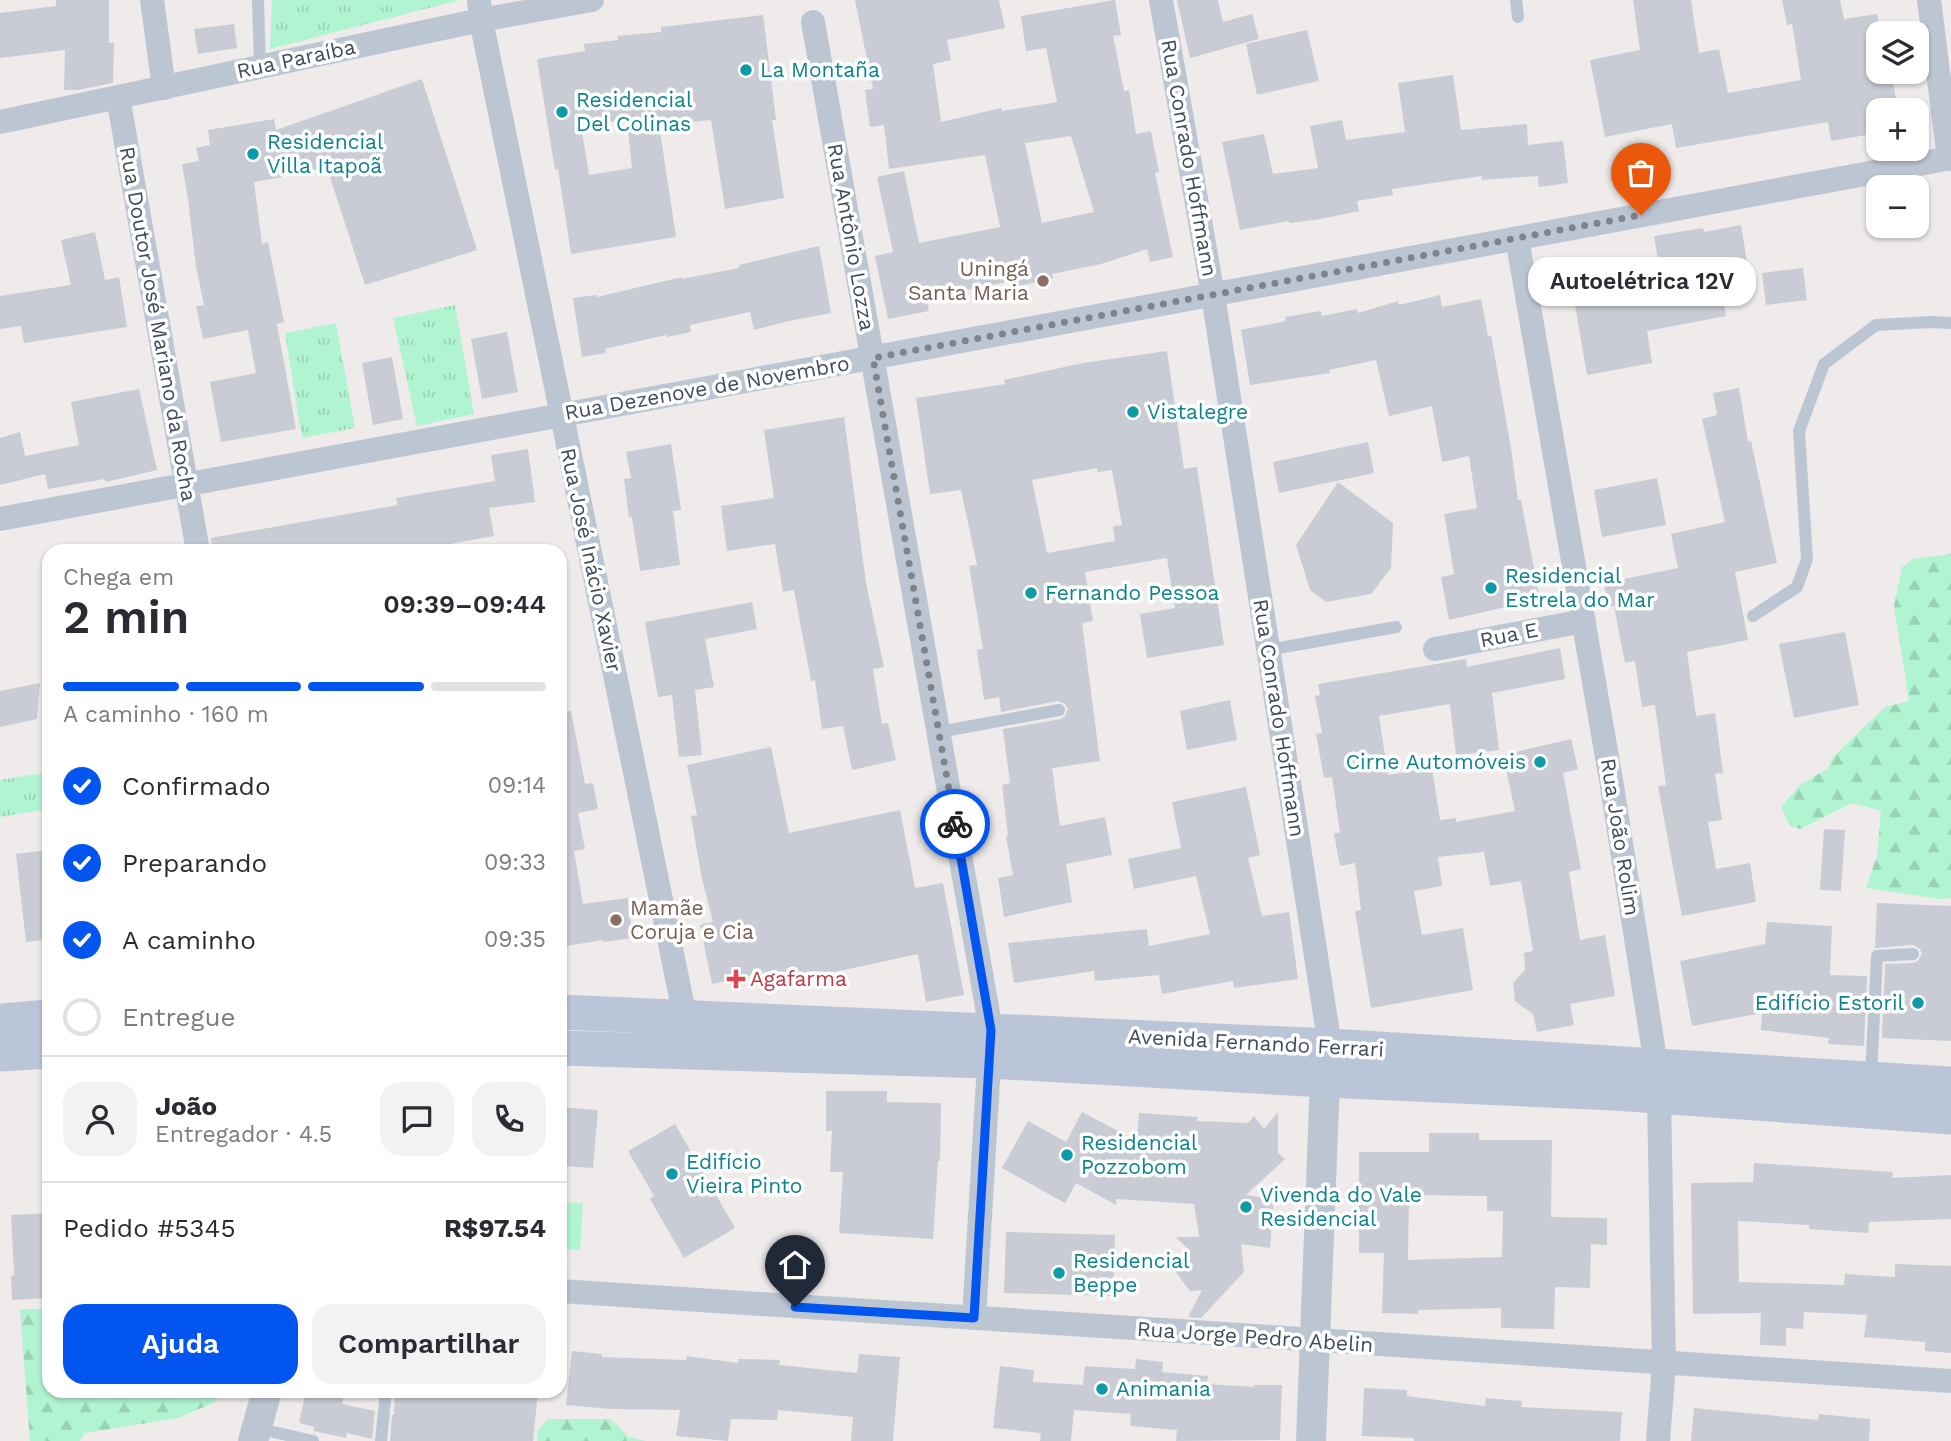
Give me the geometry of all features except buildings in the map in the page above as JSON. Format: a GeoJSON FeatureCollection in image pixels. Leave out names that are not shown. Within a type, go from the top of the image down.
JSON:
{"type":"FeatureCollection","features":[{"type":"Feature","properties":{"kind":"main road","name":"Avenida Fernando Ferrari"},"geometry":{"type":"LineString","coordinates":[[567,1012],[685,1017],[1325,1080],[1870,1079],[1951,1084]]}},
{"type":"Feature","properties":{"kind":"main road"},"geometry":{"type":"LineString","coordinates":[[0,1021],[42,1018]]}},
{"type":"Feature","properties":{"kind":"main road","name":"Avenida Fernando Ferrari"},"geometry":{"type":"LineString","coordinates":[[567,1048],[1330,1046],[1658,1081],[1951,1117]]}},
{"type":"Feature","properties":{"kind":"main road"},"geometry":{"type":"LineString","coordinates":[[0,1054],[42,1051]]}},
{"type":"Feature","properties":{"kind":"street"},"geometry":{"type":"LineString","coordinates":[[152,0],[164,88]]}},
{"type":"Feature","properties":{"kind":"street","name":"Rua Paraíba"},"geometry":{"type":"LineString","coordinates":[[0,122],[260,67],[480,10],[592,0]]}},
{"type":"Feature","properties":{"kind":"street","name":"Rua Conrado Hoffmann"},"geometry":{"type":"LineString","coordinates":[[1161,0],[1213,295],[1330,1046],[1325,1080],[1311,1441]]}},
{"type":"Feature","properties":{"kind":"street"},"geometry":{"type":"LineString","coordinates":[[1929,0],[1950,158]]}},
{"type":"Feature","properties":{"kind":"street","name":"Rua José Inácio Xavier"},"geometry":{"type":"LineString","coordinates":[[480,10],[685,1017]]}},
{"type":"Feature","properties":{"kind":"street","name":"Rua Antônio Lozza"},"geometry":{"type":"LineString","coordinates":[[813,22],[939,732],[990,1046],[974,1318]]}},
{"type":"Feature","properties":{"kind":"street","name":"Rua Doutor José Mariano da Rocha"},"geometry":{"type":"LineString","coordinates":[[118,97],[197,544]]}},
{"type":"Feature","properties":{"kind":"street","name":"Rua Dezenove de Novembro"},"geometry":{"type":"LineString","coordinates":[[0,519],[1950,158]]}},
{"type":"Feature","properties":{"kind":"street","name":"Rua João Rolim"},"geometry":{"type":"LineString","coordinates":[[1517,238],[1611,780],[1658,1081],[1664,1364],[1658,1441]]}},
{"type":"Feature","properties":{"kind":"street","name":"Rua E"},"geometry":{"type":"LineString","coordinates":[[1435,649],[1584,621]]}},
{"type":"Feature","properties":{"kind":"street","name":"Rua Jorge Pedro Abelin"},"geometry":{"type":"LineString","coordinates":[[567,1291],[1951,1381]]}},
{"type":"Feature","properties":{"kind":"street"},"geometry":{"type":"LineString","coordinates":[[255,1434],[265,1398]]}},
{"type":"Feature","properties":{"kind":"lane"},"geometry":{"type":"LineString","coordinates":[[258,0],[260,67]]}},
{"type":"Feature","properties":{"kind":"lane"},"geometry":{"type":"LineString","coordinates":[[1516,0],[1518,18]]}},
{"type":"Feature","properties":{"kind":"lane"},"geometry":{"type":"LineString","coordinates":[[1753,616],[1797,587],[1807,559],[1799,431],[1824,364],[1876,325],[1951,323]]}},
{"type":"Feature","properties":{"kind":"lane"},"geometry":{"type":"LineString","coordinates":[[1268,650],[1396,627]]}},
{"type":"Feature","properties":{"kind":"lane"},"geometry":{"type":"LineString","coordinates":[[939,732],[1059,710]]}},
{"type":"Feature","properties":{"kind":"lane"},"geometry":{"type":"LineString","coordinates":[[1870,1079],[1877,956],[1913,954]]}},
{"type":"Feature","properties":{"kind":"lane"},"geometry":{"type":"LineString","coordinates":[[381,1441],[385,1398]]}},
{"type":"Feature","properties":{"kind":"lane"},"geometry":{"type":"LineString","coordinates":[[255,1434],[313,1441]]}},
{"type":"Feature","properties":{"kind":"green space"},"geometry":{"type":"Polygon","coordinates":[[[272,0],[460,0],[270,49],[272,0]]]}},
{"type":"Feature","properties":{"kind":"green space"},"geometry":{"type":"Polygon","coordinates":[[[455,305],[474,414],[417,426],[393,318],[455,305]]]}},
{"type":"Feature","properties":{"kind":"green space"},"geometry":{"type":"Polygon","coordinates":[[[336,323],[355,428],[302,438],[285,333],[336,323]]]}},
{"type":"Feature","properties":{"kind":"green space"},"geometry":{"type":"Polygon","coordinates":[[[1951,554],[1951,898],[1940,899],[1866,888],[1877,856],[1881,811],[1852,803],[1800,829],[1790,826],[1781,807],[1801,784],[1827,769],[1834,756],[1885,707],[1909,701],[1894,606],[1902,567],[1913,559],[1951,554]]]}},
{"type":"Feature","properties":{"kind":"green space"},"geometry":{"type":"Polygon","coordinates":[[[42,773],[42,810],[0,817],[0,780],[42,773]]]}},
{"type":"Feature","properties":{"kind":"green space"},"geometry":{"type":"Polygon","coordinates":[[[567,1202],[583,1203],[580,1250],[567,1249],[567,1202]]]}},
{"type":"Feature","properties":{"kind":"green space"},"geometry":{"type":"Polygon","coordinates":[[[20,1309],[42,1309],[42,1398],[218,1398],[213,1403],[178,1418],[84,1433],[80,1441],[30,1441],[20,1309]]]}},
{"type":"Feature","properties":{"kind":"green space"},"geometry":{"type":"Polygon","coordinates":[[[548,1419],[610,1419],[629,1437],[646,1441],[537,1441],[538,1430],[548,1419]]]}},
{"type":"Feature","properties":{"kind":"way so far"},"geometry":{"type":"LineString","coordinates":[[955,824],[873,358],[1641,215]]}},
{"type":"Feature","properties":{"kind":"place","name":"La Montaña"},"geometry":{"type":"Point","coordinates":[746,70]}},
{"type":"Feature","properties":{"kind":"place","name":"Residencial Del Colinas"},"geometry":{"type":"Point","coordinates":[562,112]}},
{"type":"Feature","properties":{"kind":"place","name":"Residencial Villa Itapoã"},"geometry":{"type":"Point","coordinates":[253,154]}},
{"type":"Feature","properties":{"kind":"place","name":"Autoelétrica 12V"},"geometry":{"type":"Point","coordinates":[1641,215]}},
{"type":"Feature","properties":{"kind":"place","name":"Uningá Santa Maria"},"geometry":{"type":"Point","coordinates":[1043,281]}},
{"type":"Feature","properties":{"kind":"place","name":"Vistalegre"},"geometry":{"type":"Point","coordinates":[1133,412]}},
{"type":"Feature","properties":{"kind":"place","name":"Residencial Estrela do Mar"},"geometry":{"type":"Point","coordinates":[1491,588]}},
{"type":"Feature","properties":{"kind":"place","name":"Fernando Pessoa"},"geometry":{"type":"Point","coordinates":[1031,593]}},
{"type":"Feature","properties":{"kind":"place","name":"Cirne Automóveis"},"geometry":{"type":"Point","coordinates":[1540,762]}},
{"type":"Feature","properties":{"kind":"place","name":"Mamãe Coruja e Cia"},"geometry":{"type":"Point","coordinates":[616,920]}},
{"type":"Feature","properties":{"kind":"place","name":"Agafarma"},"geometry":{"type":"Point","coordinates":[736,979]}},
{"type":"Feature","properties":{"kind":"place","name":"Edifício Estoril"},"geometry":{"type":"Point","coordinates":[1918,1003]}},
{"type":"Feature","properties":{"kind":"place","name":"Residencial Pozzobom"},"geometry":{"type":"Point","coordinates":[1067,1155]}},
{"type":"Feature","properties":{"kind":"place","name":"Edifício Vieira Pinto"},"geometry":{"type":"Point","coordinates":[672,1174]}},
{"type":"Feature","properties":{"kind":"place","name":"Vivenda do Vale Residencial"},"geometry":{"type":"Point","coordinates":[1246,1207]}},
{"type":"Feature","properties":{"kind":"place","name":"Residencial Beppe"},"geometry":{"type":"Point","coordinates":[1059,1273]}},
{"type":"Feature","properties":{"kind":"place","name":"Animania"},"geometry":{"type":"Point","coordinates":[1102,1389]}},
{"type":"Feature","properties":{"kind":"route"},"geometry":{"type":"LineString","coordinates":[[795,1307],[974,1318],[991,1030],[955,824]]}}]}
